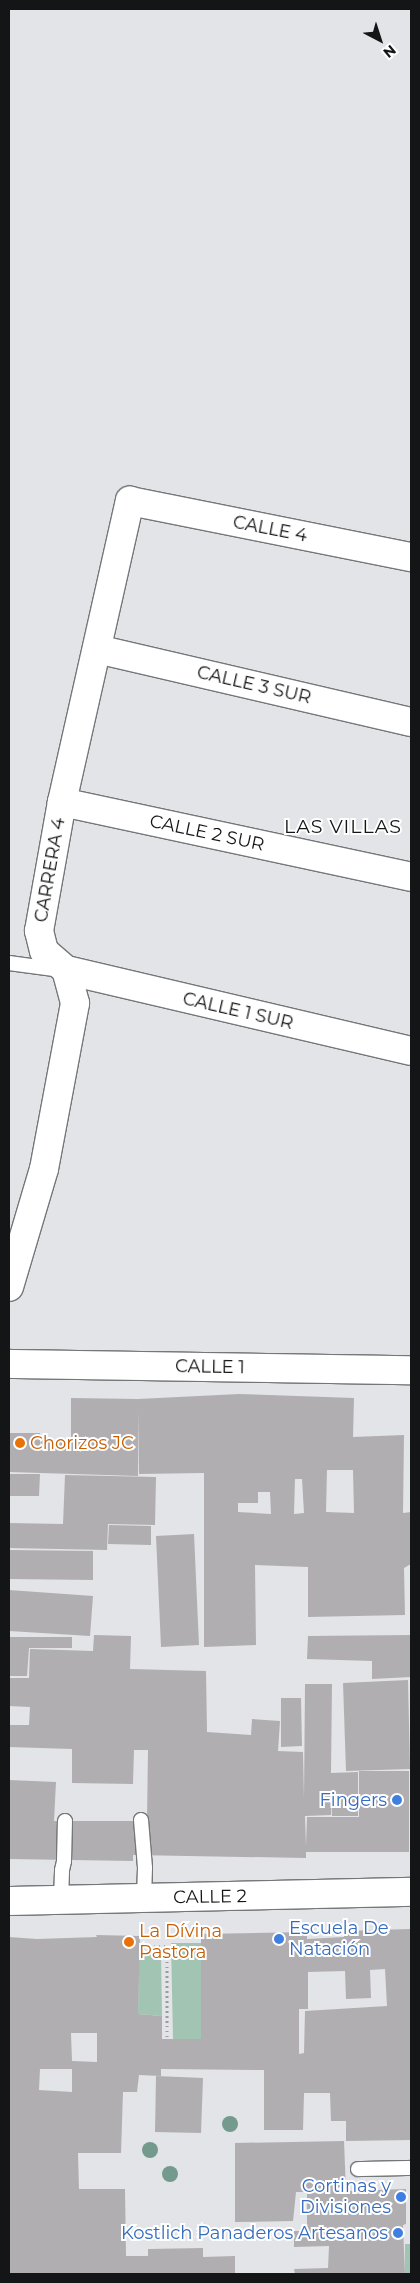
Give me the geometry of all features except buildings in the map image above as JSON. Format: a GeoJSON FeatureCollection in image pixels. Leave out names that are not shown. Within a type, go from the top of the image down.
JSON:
{"type":"FeatureCollection","features":[{"type":"Feature","properties":{"kind":"street","name":"CALLE 4"},"geometry":{"type":"LineString","coordinates":[[130,501],[411,557]]}},
{"type":"Feature","properties":{"kind":"street","name":"CARRERA 4"},"geometry":{"type":"LineString","coordinates":[[66,970],[44,950],[38,930],[62,802],[130,501]]}},
{"type":"Feature","properties":{"kind":"street","name":"CALLE 3 SUR"},"geometry":{"type":"LineString","coordinates":[[97,649],[411,722]]}},
{"type":"Feature","properties":{"kind":"street","name":"CALLE 2 SUR"},"geometry":{"type":"LineString","coordinates":[[62,802],[411,877]]}},
{"type":"Feature","properties":{"kind":"street","name":"CALLE 1 SUR"},"geometry":{"type":"LineString","coordinates":[[66,970],[411,1051]]}},
{"type":"Feature","properties":{"kind":"street"},"geometry":{"type":"LineString","coordinates":[[9,1287],[44,1169],[73,1013],[74,1003],[66,970]]}},
{"type":"Feature","properties":{"kind":"street","name":"CALLE 1"},"geometry":{"type":"LineString","coordinates":[[9,1364],[411,1370]]}},
{"type":"Feature","properties":{"kind":"street","name":"CALLE 2"},"geometry":{"type":"LineString","coordinates":[[9,1901],[411,1892]]}},
{"type":"Feature","properties":{"kind":"lane"},"geometry":{"type":"LineString","coordinates":[[9,964],[66,970]]}},
{"type":"Feature","properties":{"kind":"lane"},"geometry":{"type":"LineString","coordinates":[[141,1820],[145,1868],[144,1898]]}},
{"type":"Feature","properties":{"kind":"lane"},"geometry":{"type":"LineString","coordinates":[[60,1900],[64,1861],[65,1821]]}},
{"type":"Feature","properties":{"kind":"lane"},"geometry":{"type":"LineString","coordinates":[[358,2170],[411,2168]]}},
{"type":"Feature","properties":{"kind":"path"},"geometry":{"type":"LineString","coordinates":[[139,1947],[167,1946],[167,2039]]}},
{"type":"Feature","properties":{"kind":"green space"},"geometry":{"type":"Polygon","coordinates":[[[171,1943],[202,1943],[201,2039],[173,2039],[171,1943]]]}},
{"type":"Feature","properties":{"kind":"green space"},"geometry":{"type":"Polygon","coordinates":[[[139,1951],[161,1951],[162,2016],[138,2014],[139,1951]]]}},
{"type":"Feature","properties":{"kind":"green space"},"geometry":{"type":"Polygon","coordinates":[[[405,2244],[411,2244],[411,2274],[405,2274],[405,2244]]]}},
{"type":"Feature","properties":{"kind":"place","name":"Chorizos JC"},"geometry":{"type":"Point","coordinates":[20,1443]}},
{"type":"Feature","properties":{"kind":"place","name":"Fingers"},"geometry":{"type":"Point","coordinates":[397,1800]}},
{"type":"Feature","properties":{"kind":"place","name":"Escuela De Natación"},"geometry":{"type":"Point","coordinates":[279,1939]}},
{"type":"Feature","properties":{"kind":"place","name":"La Dívina Pastora"},"geometry":{"type":"Point","coordinates":[129,1942]}},
{"type":"Feature","properties":{"kind":"place","name":"Cortinas y Divisiones"},"geometry":{"type":"Point","coordinates":[401,2197]}},
{"type":"Feature","properties":{"kind":"place","name":"Kostlich Panaderos Artesanos"},"geometry":{"type":"Point","coordinates":[398,2233]}},
{"type":"Feature","properties":{"kind":"district","name":"LAS VILLAS"},"geometry":{"type":"Point","coordinates":[343,827]}}]}
